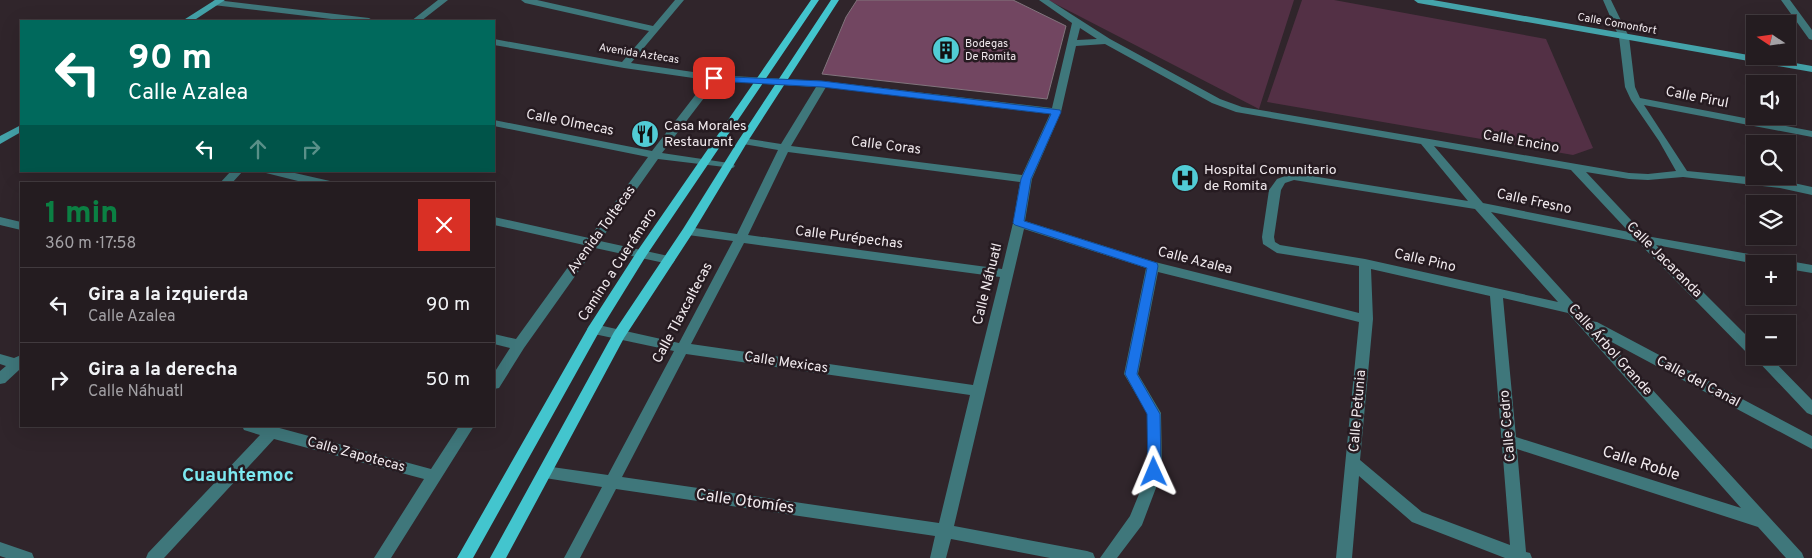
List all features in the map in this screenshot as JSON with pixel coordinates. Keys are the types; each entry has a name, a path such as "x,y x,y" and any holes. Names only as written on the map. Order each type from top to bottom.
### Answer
{"main road":[{"name":"Camino a Cuerámaro","path":"465,558 594,329 642,254 815,0"},
{"path":"498,558 619,335 688,231 743,141 835,0"}],"street":[{"path":"416,20 444,0"},
{"path":"525,0 654,29"},
{"path":"624,65 680,0"},
{"name":"Calle Encino","path":"1043,0 1107,41 1227,106 1629,176 1648,177 1683,174 1780,184 1812,191"},
{"name":"Calle Comonfort","path":"1418,0 1812,68"},
{"path":"1607,0 1624,37 1627,75 1636,100 1664,141 1683,174"},
{"path":"1785,0 1812,37"},
{"path":"190,20 218,1 360,20"},
{"name":"Calle Náhuatl","path":"938,558 1019,223 1026,179 1056,112 1077,21"},
{"path":"1072,43 1107,41"},
{"name":"Avenida Aztecas","path":"495,42 624,65 714,78 822,84 1056,112"},
{"name":"Avenida Toltecas","path":"495,382 519,345 655,155 714,78"},
{"name":"Calle Tlaxcaltecas","path":"572,558 680,348 740,239 784,148 822,84"},
{"name":"Calle Pirul","path":"1636,100 1812,134"},
{"name":"Calle Olmecas","path":"495,123 655,155 729,166"},
{"path":"0,141 20,129"},
{"name":"Calle Coras","path":"743,141 1026,179"},
{"name":"Calle Árbol Grande","path":"1424,141 1479,206 1584,320 1796,558"},
{"name":"Calle Jacaranda","path":"1574,166 1642,239 1746,343"},
{"path":"226,182 237,172"},
{"path":"274,172 317,182"},
{"name":"Calle Fresno","path":"1269,244 1268,238 1275,190 1281,180 1293,176 1479,206 1746,258"},
{"path":"0,221 20,226"},
{"path":"495,221 668,260"},
{"name":"Calle Azalea","path":"1019,223 1153,266 1366,319"},
{"name":"Calle Purépechas","path":"688,231 1006,274"},
{"name":"Calle Pino","path":"1269,244 1277,249 1365,263 1574,310"},
{"name":"Calle Petunia","path":"1344,558 1366,319 1365,263"},
{"path":"1108,558 1136,520 1154,472 1154,414 1131,374 1153,266"},
{"path":"1796,266 1812,269"},
{"name":"Calle Cedro","path":"1496,293 1520,557"},
{"name":"Calle del Canal","path":"1584,320 1812,443"},
{"name":"Calle Mexicas","path":"594,329 680,348 978,391"},
{"path":"495,339 519,345"},
{"path":"0,359 20,363"},
{"path":"0,379 20,363"},
{"path":"1769,365 1812,408"},
{"name":"Calle Zapotecas","path":"253,427 435,476"},
{"path":"382,558 466,427"},
{"path":"154,558 271,432"},
{"name":"Calle Roble","path":"1510,441 1762,521"},
{"path":"1353,462 1417,517 1520,557"},
{"name":"Calle Otomíes","path":"545,472 945,531 1087,558"},
{"path":"0,549 26,558"}],"shaded area":[{"path":"1048,0 1294,0 1259,109"},
{"path":"1302,0 1334,0 1546,39 1593,148 1573,155 1267,102"}],"building":[{"name":"Bodegas De Romita","path":"857,0 1013,0 1066,26 1047,99 822,74 846,17"}],"place":[{"name":"Bodegas De Romita","path":"946,50"},
{"name":"Casa Morales Restaurant","path":"645,134"},
{"name":"Hospital Comunitario de Romita","path":"1185,178"}],"district":[{"name":"Cuauhtemoc","path":"238,476"}],"route":[{"path":"714,78 822,84 1056,112 1026,179 1019,223 1153,266 1131,374 1154,414 1154,472"}]}
